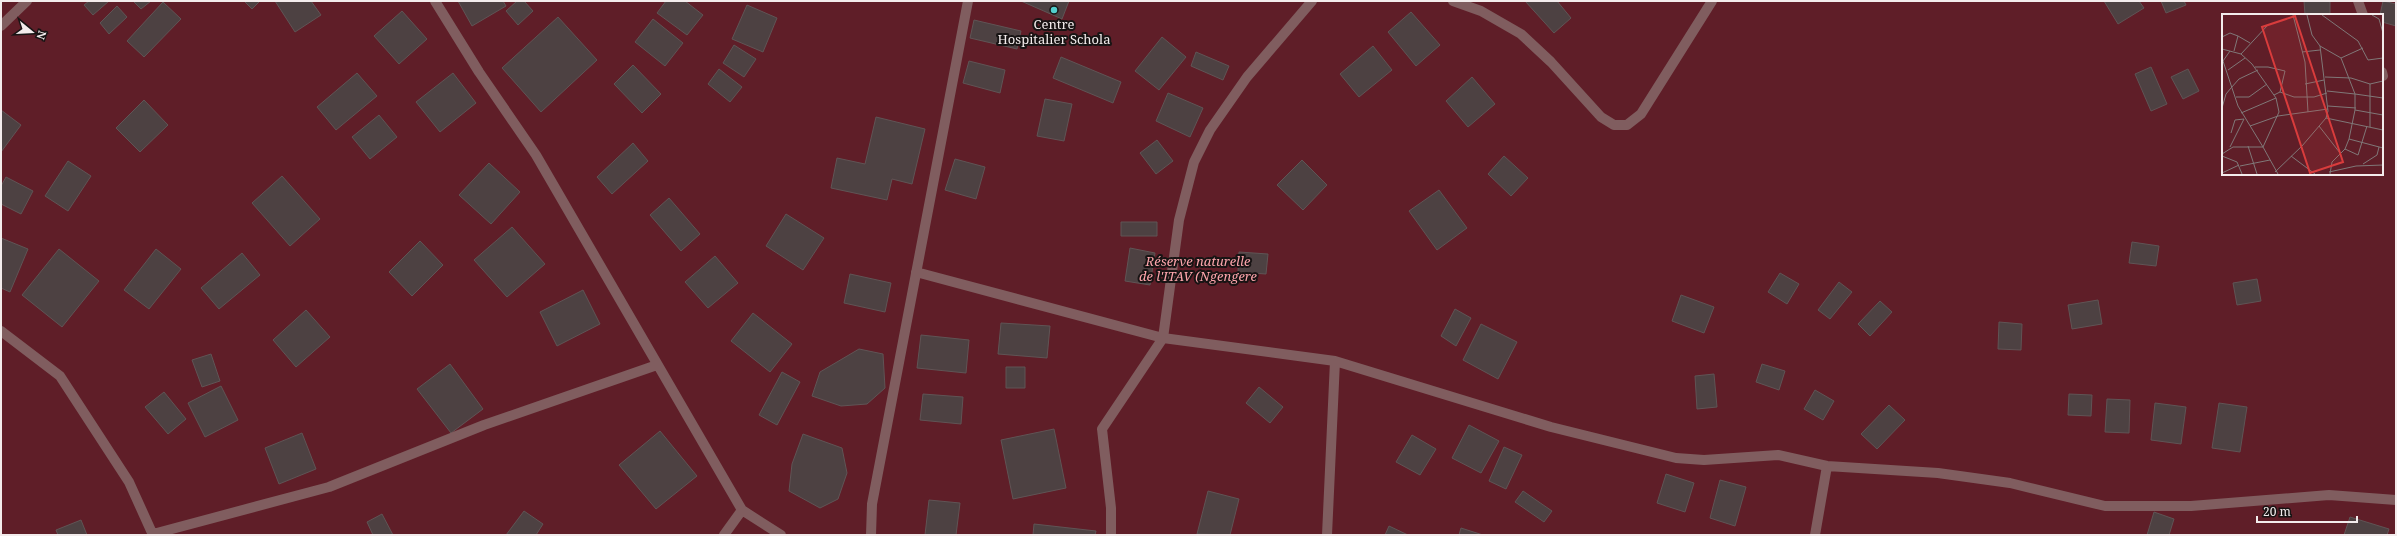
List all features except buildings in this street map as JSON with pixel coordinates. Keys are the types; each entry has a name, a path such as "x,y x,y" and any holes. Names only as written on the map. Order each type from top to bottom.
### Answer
{"street":[{"path":"1,26 27,1"},
{"path":"436,1 479,72 536,155 742,510 781,535"},
{"path":"870,535 872,504 968,1"},
{"path":"1111,535 1111,508 1102,430 1163,338 1179,220 1194,162 1210,130 1247,77 1312,1"},
{"path":"1453,1 1481,12 1521,34 1551,62 1601,117 1614,125 1627,125 1641,114 1712,1"},
{"path":"2358,1 2363,14"},
{"path":"916,272 1163,338 1334,361 1551,428 1676,458 1704,460 1778,455 1827,466 1938,473 2010,483 2105,506 2191,506 2329,496 2396,500"},
{"path":"1,331 60,376 129,482 153,535 329,487 484,425 657,365"},
{"path":"1327,535 1334,361"},
{"path":"1815,535 1827,466"},
{"path":"724,535 742,510"}],"green space":[{"name":"Réserve naturelle de l'ITAV (Ngengere","path":"1,1 2396,1 2396,535 1,535"}],"place":[{"name":"Centre Hospitalier Schola","path":"1054,10"}]}
